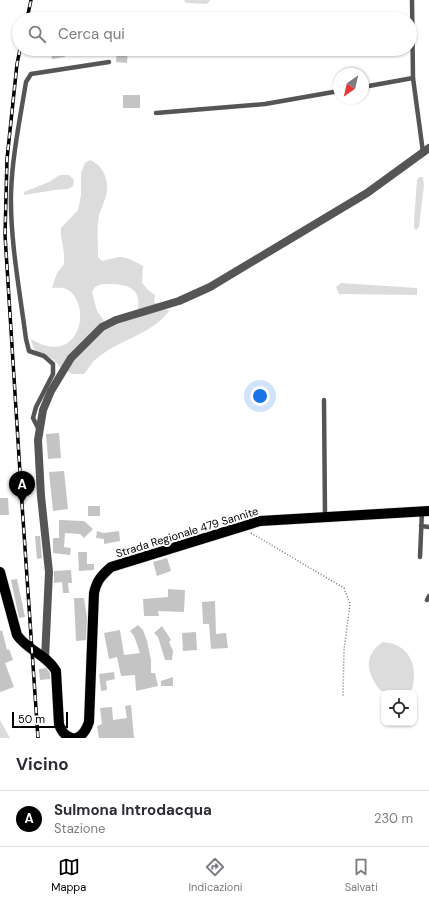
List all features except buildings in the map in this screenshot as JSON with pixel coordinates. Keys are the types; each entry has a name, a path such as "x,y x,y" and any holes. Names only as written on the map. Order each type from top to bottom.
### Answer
{"main road":[{"name":"Strada Regionale 479 Sannite","path":"0,572 17,635 22,642 52,664 56,671 59,724 61,730 69,737 77,738 87,728 89,722 94,593 96,584 101,576 111,567 260,521 425,511"}],"street":[{"path":"45,659 49,572 41,496 38,440 43,410 71,358 102,327 116,320 179,301 210,287 367,193 426,150"}],"lane":[{"path":"412,0 412,12"},
{"path":"413,56 413,78 426,150"},
{"path":"39,430 33,418 34,412 53,374 53,364 44,356 29,351 26,339 14,239 11,194 26,82 31,74 109,62"},
{"path":"369,86 413,78"},
{"path":"156,113 265,104 333,92"},
{"path":"324,400 325,517"},
{"path":"420,557 421,526 425,511"},
{"path":"421,526 429,527"}],"path":[{"path":"241,527 344,588 350,604 344,650 343,696"}],"shaded area":[{"path":"184,0 210,0 207,4 186,3"},
{"path":"90,160 101,168 107,185 106,194 98,219 98,257 102,261 121,257 132,260 143,266 142,283 155,295 154,302 169,311 162,319 144,332 105,352 94,361 84,374 72,374 60,367 53,359 36,351 33,347 31,339 47,346 61,346 70,341 77,331 80,320 80,308 76,298 66,289 52,288 57,273 64,264 61,228 78,210 81,195 81,173 85,163","holes":["102,284 118,284 133,289 138,298 138,311 105,322 97,311 92,292 95,287"]},
{"path":"60,175 69,175 74,180 73,186 68,189 24,195 24,192 49,182"},
{"path":"419,177 423,177 424,185 419,227 416,230 414,228 414,221 417,180"},
{"path":"341,283 417,288 417,295 339,294 336,287"},
{"path":"383,642 400,647 406,652 413,666 414,675 412,690 381,691 376,685 370,672 369,659 376,647"},
{"path":"0,720 10,738 0,738"}],"railway":[{"path":"28,12 31,0"},
{"path":"19,56 7,159 5,235 38,738"}],"place":[{"name":"Sulmona Introdacqua","path":"22,504"}]}
